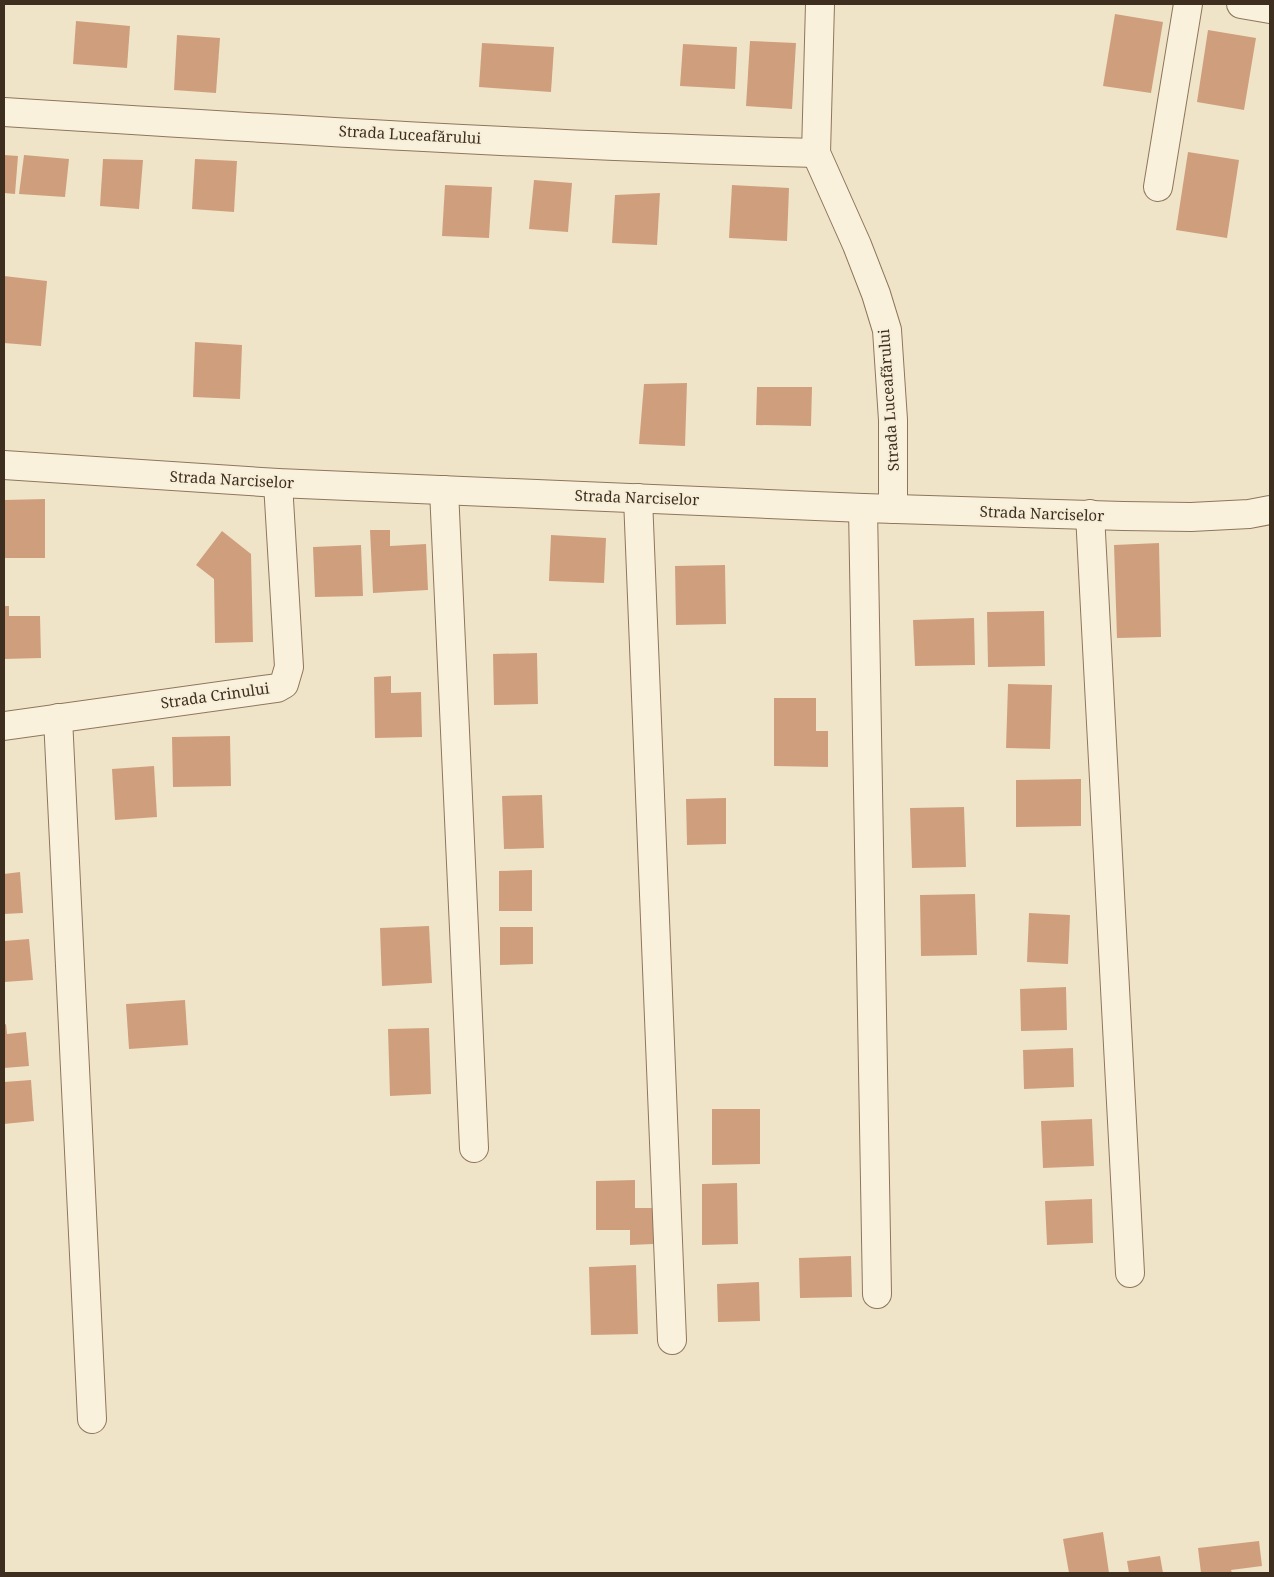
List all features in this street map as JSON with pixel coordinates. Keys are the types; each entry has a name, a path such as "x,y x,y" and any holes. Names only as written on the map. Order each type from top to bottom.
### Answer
{"street":[{"name":"Strada Luceafărului","path":"820,4 816,153 857,245 876,294 886,330 893,420 893,509"},
{"path":"1158,187 1188,4"},
{"path":"1241,4 1270,9"},
{"name":"Strada Luceafărului","path":"4,112 226,126 816,153"},
{"name":"Strada Narciselor","path":"4,465 278,483 863,508 1191,517 1249,514 1270,510"},
{"name":"Strada Crinului","path":"4,726 277,688 284,684 289,667 278,483"},
{"path":"444,490 474,1148"},
{"path":"638,498 672,1340"},
{"path":"863,508 877,1294"},
{"path":"1090,514 1130,1273"},
{"path":"58,718 92,1419"}],"building":[{"path":"1115,14 1163,22 1151,93 1103,86"},
{"path":"76,21 130,26 127,68 73,64"},
{"path":"1208,30 1256,38 1244,110 1197,102"},
{"path":"177,35 220,38 216,93 174,90"},
{"path":"750,41 796,43 792,109 746,106"},
{"path":"482,43 554,47 551,92 479,87"},
{"path":"683,44 737,47 735,89 680,86"},
{"path":"1188,152 1239,160 1227,238 1176,230"},
{"path":"4,155 18,156 15,194 4,193"},
{"path":"24,155 69,159 65,197 19,194"},
{"path":"103,159 143,160 139,209 100,206"},
{"path":"195,159 237,161 234,212 192,209"},
{"path":"534,180 572,183 568,232 529,229"},
{"path":"445,185 492,187 489,238 442,236"},
{"path":"732,185 789,188 787,241 729,238"},
{"path":"660,193 657,245 612,243 615,195"},
{"path":"4,276 47,281 41,346 4,343"},
{"path":"195,342 242,345 240,399 193,397"},
{"path":"687,383 685,446 639,444 644,384"},
{"path":"757,387 812,387 811,426 756,425"},
{"path":"45,499 45,558 4,558 4,500"},
{"path":"370,530 390,530 390,546 426,544 428,590 373,593"},
{"path":"222,531 251,554 253,642 215,643 214,579 196,565"},
{"path":"551,535 606,538 604,583 549,581"},
{"path":"1159,543 1161,637 1117,638 1114,545"},
{"path":"361,545 363,596 315,597 313,547"},
{"path":"725,565 726,624 676,625 675,566"},
{"path":"4,606 9,606 9,616 40,616 41,658 4,659"},
{"path":"1044,611 1045,666 988,667 987,612"},
{"path":"974,618 975,665 915,666 913,620"},
{"path":"537,653 538,704 494,705 493,654"},
{"path":"391,676 391,693 421,692 422,737 375,738 374,677"},
{"path":"1008,684 1052,685 1050,749 1006,748"},
{"path":"774,698 816,698 816,731 828,731 828,767 774,766"},
{"path":"230,736 231,786 173,787 172,737"},
{"path":"154,766 157,817 115,820 112,769"},
{"path":"1081,779 1081,826 1016,827 1016,780"},
{"path":"542,795 544,848 504,849 502,796"},
{"path":"726,798 726,844 687,845 686,799"},
{"path":"964,807 966,867 912,868 910,808"},
{"path":"532,870 532,911 499,911 499,871"},
{"path":"20,872 23,913 4,914 4,874"},
{"path":"975,894 977,955 921,956 920,895"},
{"path":"1029,913 1070,915 1068,964 1027,962"},
{"path":"429,926 432,983 382,986 380,928"},
{"path":"500,927 533,927 533,964 500,965"},
{"path":"29,939 33,980 4,982 4,941"},
{"path":"1066,987 1067,1030 1021,1031 1020,989"},
{"path":"185,1000 188,1045 129,1049 126,1004"},
{"path":"6,1024 7,1034 26,1032 29,1066 4,1068 4,1025"},
{"path":"429,1028 431,1094 390,1096 388,1029"},
{"path":"1073,1048 1074,1087 1024,1089 1023,1050"},
{"path":"31,1080 34,1121 4,1124 4,1082"},
{"path":"712,1109 760,1109 760,1164 712,1165"},
{"path":"1092,1119 1094,1166 1043,1168 1041,1121"},
{"path":"635,1180 635,1208 653,1208 653,1244 630,1245 630,1230 596,1230 596,1181"},
{"path":"737,1183 738,1244 702,1245 702,1184"},
{"path":"1092,1199 1093,1243 1047,1245 1045,1201"},
{"path":"851,1256 852,1297 800,1298 799,1258"},
{"path":"636,1265 638,1334 591,1335 589,1267"},
{"path":"759,1282 760,1321 718,1322 717,1284"},
{"path":"1103,1532 1109,1573 1069,1573 1063,1539"},
{"path":"1259,1541 1262,1566 1231,1570 1232,1573 1201,1573 1198,1548"},
{"path":"1160,1556 1163,1573 1129,1573 1127,1561"}]}
